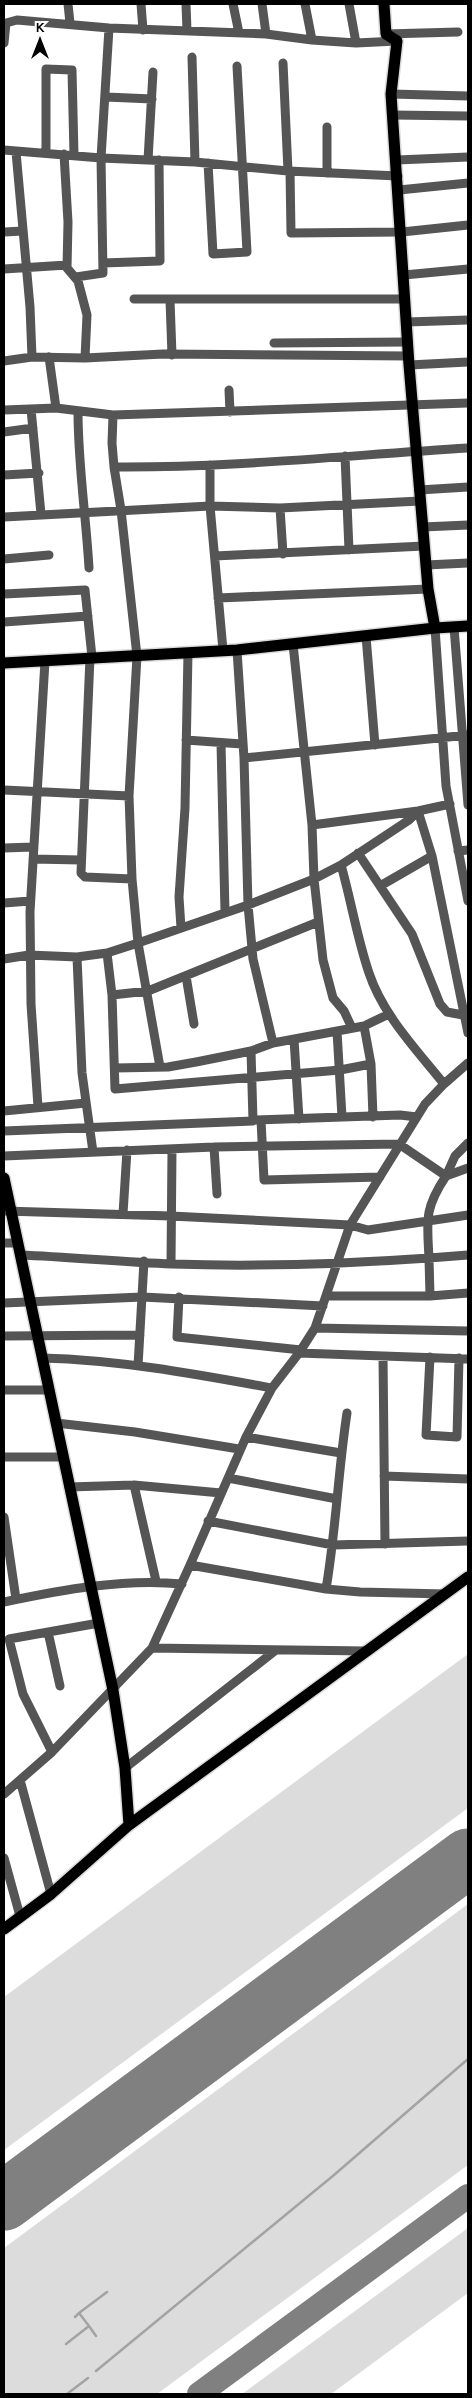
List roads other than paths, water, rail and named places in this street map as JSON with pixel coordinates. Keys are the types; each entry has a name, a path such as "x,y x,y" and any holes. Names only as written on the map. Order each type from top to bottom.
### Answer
{"main road":[{"path":"384,4 386,34 397,41 391,94 416,451 428,589 435,628"},
{"path":"4,663 237,650 468,626"},
{"path":"4,1178 7,1211 18,1243 113,1690 125,1768 130,1825"},
{"path":"4,1929 51,1894 130,1825 468,1577"}],"street":[{"path":"68,4 70,24"},
{"path":"141,4 143,30"},
{"path":"186,4 187,31"},
{"path":"234,4 239,33"},
{"path":"262,4 266,34"},
{"path":"305,4 312,40"},
{"path":"349,4 356,42"},
{"path":"4,43 4,28 6,23 10,21 143,30 266,34 312,40 397,41"},
{"path":"76,277 103,273 101,158 110,28"},
{"path":"386,34 458,32"},
{"path":"192,57 195,162"},
{"path":"283,63 291,234 402,232 468,225"},
{"path":"208,163 213,254 247,252 237,66"},
{"path":"46,153 46,69 72,70 74,155"},
{"path":"148,160 153,72"},
{"path":"391,94 468,96"},
{"path":"106,97 152,99"},
{"path":"393,115 468,116"},
{"path":"327,173 328,127"},
{"path":"4,150 101,158 195,162 289,171 398,176"},
{"path":"16,152 32,327 32,357"},
{"path":"64,154 68,222 66,265 68,270 76,277 88,323 86,358"},
{"path":"397,160 468,157"},
{"path":"103,263 160,261 159,160"},
{"path":"399,190 468,183"},
{"path":"4,232 22,231"},
{"path":"4,269 66,265"},
{"path":"404,275 468,268"},
{"path":"134,299 405,299"},
{"path":"170,300 172,354"},
{"path":"407,322 468,320"},
{"path":"274,343 408,342"},
{"path":"4,361 32,357 86,358 172,354 468,362"},
{"path":"49,357 56,408"},
{"path":"230,390 230,412"},
{"path":"4,410 56,408 113,415 468,403"},
{"path":"31,409 39,473 41,514"},
{"path":"78,412 78,460 86,512 89,568"},
{"path":"113,415 114,467 121,510 136,656 129,796 132,879 138,943 160,1067"},
{"path":"4,432 33,428"},
{"path":"114,467 210,465 468,448"},
{"path":"345,456 349,550"},
{"path":"210,465 210,506 223,650"},
{"path":"4,475 39,473"},
{"path":"4,517 210,506 280,508 347,504 468,487"},
{"path":"280,508 283,554"},
{"path":"423,527 468,525"},
{"path":"215,556 424,546"},
{"path":"4,559 49,555"},
{"path":"426,565 468,563"},
{"path":"218,598 428,589"},
{"path":"4,594 86,590 91,657 81,873 85,877 132,879"},
{"path":"4,622 88,616"},
{"path":"454,627 465,735 468,805"},
{"path":"435,628 442,737 450,804 468,901"},
{"path":"366,636 375,745"},
{"path":"292,644 312,825 314,879 323,960 333,998 344,1010 352,1028"},
{"path":"237,650 244,758 248,905 253,959 273,1043"},
{"path":"181,928 179,897 186,808 188,653"},
{"path":"38,1107 29,955 30,901 45,661"},
{"path":"244,758 465,735"},
{"path":"186,740 242,744"},
{"path":"221,743 225,912"},
{"path":"4,790 129,796"},
{"path":"312,825 418,811 450,804"},
{"path":"4,959 29,955 77,957 108,953 248,905 314,879 341,865 409,820 418,811"},
{"path":"418,811 432,856 468,1033"},
{"path":"4,848 33,847"},
{"path":"458,851 468,850"},
{"path":"358,854 412,934 440,1004 452,1015 463,1015"},
{"path":"380,886 432,856"},
{"path":"33,859 81,860"},
{"path":"341,865 369,973 389,1014 444,1084"},
{"path":"4,903 30,901"},
{"path":"112,994 148,991 318,922"},
{"path":"108,953 112,994 115,1089 340,1070 371,1064"},
{"path":"77,957 78,1005 86,1103 93,1152"},
{"path":"186,976 194,1024"},
{"path":"114,1068 160,1067 196,1062 250,1051 273,1043 364,1026 389,1014"},
{"path":"364,1026 371,1064 373,1116"},
{"path":"337,1031 342,1117"},
{"path":"294,1039 298,1074 299,1119"},
{"path":"250,1051 251,1077 264,1180 380,1177"},
{"path":"4,1794 52,1752 152,1648 222,1493 239,1449 272,1388 315,1328 350,1225 417,1117 444,1084 467,1066"},
{"path":"4,1111 86,1103"},
{"path":"4,1131 342,1117 417,1117"},
{"path":"430,1296 427,1221 432,1197 446,1176 455,1156 468,1143"},
{"path":"4,1156 214,1147 261,1148 399,1144 446,1176"},
{"path":"214,1147 217,1194"},
{"path":"171,1264 172,1149"},
{"path":"123,1214 127,1150"},
{"path":"446,1176 468,1168"},
{"path":"7,1211 123,1214 350,1225 368,1230 468,1215"},
{"path":"4,1244 18,1243"},
{"path":"20,1256 144,1261 171,1264 337,1264 468,1255"},
{"path":"138,1366 144,1261"},
{"path":"327,1296 430,1296 468,1293"},
{"path":"4,1303 179,1297 323,1306"},
{"path":"179,1297 178,1336 300,1351 383,1356 430,1357 464,1359 457,1437 426,1435 430,1357"},
{"path":"315,1328 468,1331"},
{"path":"4,1336 37,1334 140,1335"},
{"path":"383,1356 385,1544"},
{"path":"42,1358 96,1360 272,1388"},
{"path":"4,1390 49,1390"},
{"path":"326,1589 333,1545 340,1453 347,1413"},
{"path":"56,1423 135,1432 239,1449"},
{"path":"246,1437 340,1453"},
{"path":"4,1457 62,1456"},
{"path":"384,1476 468,1479"},
{"path":"228,1478 337,1499"},
{"path":"69,1487 134,1485 222,1493"},
{"path":"134,1485 156,1581"},
{"path":"4,1518 16,1599"},
{"path":"208,1521 333,1545 468,1540"},
{"path":"190,1565 326,1589 360,1592 446,1594"},
{"path":"4,1602 91,1588 156,1581 182,1584"},
{"path":"52,1752 23,1694 9,1640 99,1623"},
{"path":"48,1632 60,1686"},
{"path":"152,1648 368,1650"},
{"path":"125,1768 276,1650"},
{"path":"20,1780 51,1894"},
{"path":"4,1858 20,1916"}],"waterway":[{"path":"96,2371 334,2175 468,2059"},
{"path":"79,2313 107,2292"},
{"path":"75,2317 79,2313 89,2326"},
{"path":"66,2344 89,2326 96,2336"},
{"path":"67,2394 88,2378"}]}
